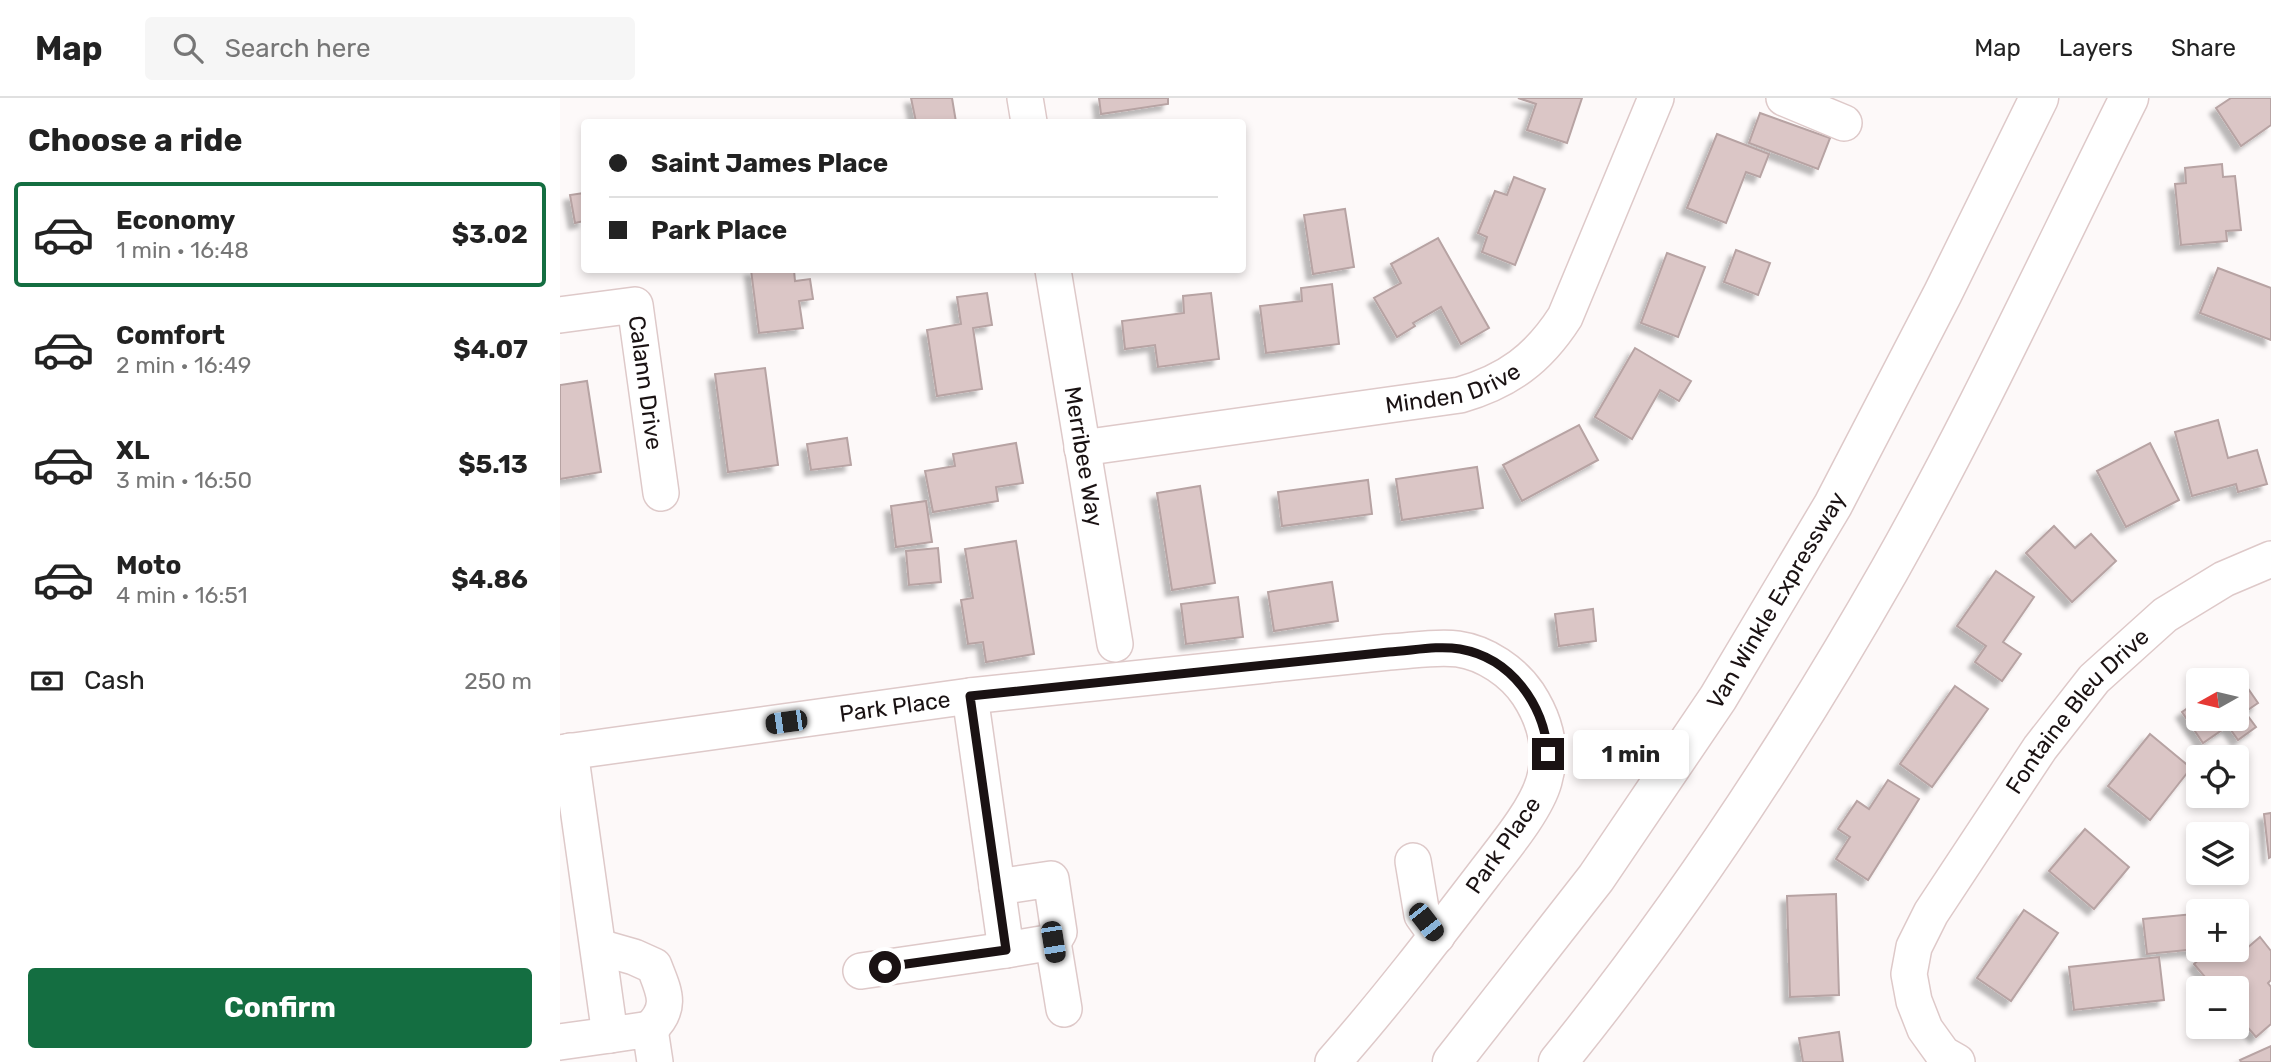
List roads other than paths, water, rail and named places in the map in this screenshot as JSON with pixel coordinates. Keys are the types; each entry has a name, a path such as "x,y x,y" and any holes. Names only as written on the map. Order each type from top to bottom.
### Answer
{"main road":[{"name":"Van Winkle Expressway","path":"1452,1062 1596,878 1718,698 1833,505 1943,293 2039,98"},
{"path":"1558,1062 1594,1018 1692,884 1768,771 1832,668 1941,474 2129,98"}],"street":[{"path":"1025,98 1028,119"},
{"name":"Minden Drive","path":"1082,448 1460,395 1502,380 1538,353 1564,317 1656,98"},
{"path":"1784,98 1843,123"},
{"name":"Merribee Way","path":"1053,273 1115,644"},
{"name":"Calann Drive","path":"560,315 635,304 661,493"},
{"name":"Fontaine Bleu Drive","path":"1957,1062 1942,1054 1925,1029 1914,1001 1909,974 1914,947 1931,912 2040,748 2094,679 2165,615 2224,579 2271,559"},
{"name":"Park Place","path":"565,752 970,696 1416,650 1458,649 1488,659 1511,674 1534,703 1547,738 1548,754 1544,780 1531,807 1437,936 1334,1062"},
{"path":"970,696 1006,950"},
{"path":"565,752 599,947 610,1035"},
{"path":"1413,861 1422,915 1437,936"},
{"path":"997,887 1051,878 1059,932 1053,942 1064,1009"},
{"path":"861,971 1053,942"},
{"path":"560,1042 610,1035 652,1046 665,1009 664,992 654,966 599,947"}]}
